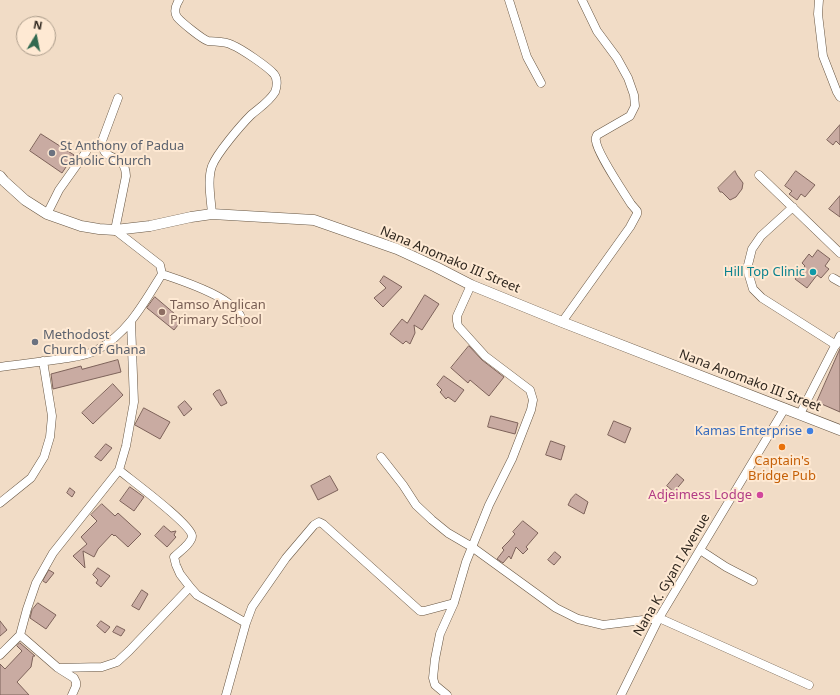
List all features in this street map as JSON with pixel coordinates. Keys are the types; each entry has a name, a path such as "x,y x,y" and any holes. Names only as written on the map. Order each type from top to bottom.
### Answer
{"street":[{"path":"179,0 176,6 176,13 177,17 184,24 205,39 229,44 245,51 274,74 277,80 274,92 235,134 220,152 212,166 210,182 212,214"},
{"path":"509,0 527,57 541,83"},
{"path":"562,322 630,227 637,214 637,211 631,204 596,142 598,135 630,116 635,106 634,95 628,78 617,58 597,32 582,0"},
{"path":"819,0 818,14 823,56 836,92 840,97"},
{"path":"0,367 81,356 96,351 114,338 131,322 152,292 162,274 160,265 115,230 126,176 125,168 120,160 109,156 104,152 102,148 102,141 118,98"},
{"path":"47,214 59,190 86,152"},
{"name":"Nana Anomako III Street","path":"0,176 30,204 47,214 81,226 115,230 150,226 212,214 314,220 397,249 436,266 471,285 840,430"},
{"path":"759,176 840,253"},
{"path":"793,207 761,236 752,249 748,269 753,288 762,298 836,344"},
{"path":"162,274 202,288 223,299 240,315 242,322"},
{"path":"447,695 435,685 433,678 440,634 454,603 488,505 512,459 531,410 533,400 530,390 485,356 458,326 456,321 457,316 471,285"},
{"path":"0,655 20,635 36,583 53,553 119,470 126,446 134,402 131,322"},
{"path":"800,414 840,336"},
{"path":"0,503 31,478 44,457 50,437 52,416 43,361"},
{"name":"Nana K. Gyan I Avenue","path":"624,694 659,618 785,408"},
{"path":"381,458 403,485 416,505 448,532 556,608 578,619 603,626 659,618 809,685"},
{"path":"119,470 180,520 191,534 192,538 174,557 176,565 190,587 197,595 246,623"},
{"path":"226,695 246,623 252,607 274,575 314,525 319,522 420,611 454,603"},
{"path":"700,550 753,581"},
{"path":"58,668 102,667 117,662 190,587"},
{"path":"20,635 58,668 74,678 76,686 72,695"}],"building":[{"path":"840,125 840,145 836,141 833,145 827,140"},
{"name":"St Anthony of Padua Caholic Church","path":"41,134 74,155 62,173 30,151"},
{"path":"735,171 743,183 742,189 736,197 730,200 722,192 720,192 718,188"},
{"path":"796,171 815,185 805,197 801,194 797,200 789,194 792,191 785,186"},
{"path":"840,196 840,217 829,209"},
{"name":"Hill Top Clinic","path":"818,250 830,259 825,266 829,269 821,278 817,275 807,288 795,279 805,266 802,263 809,254 812,257"},
{"path":"384,276 402,287 383,307 374,298 386,288 380,282"},
{"path":"425,295 439,304 422,330 414,325 415,333 410,344 406,341 403,344 390,334 402,319 407,323"},
{"path":"155,297 182,320 174,330 147,308"},
{"path":"469,346 482,360 504,377 489,396 470,380 468,383 451,368"},
{"path":"840,349 840,412 817,402"},
{"path":"118,360 121,372 53,389 51,374 81,366 82,369"},
{"path":"444,376 464,390 455,402 448,397 446,399 440,392 442,390 437,385"},
{"path":"113,384 123,395 93,424 82,413"},
{"path":"220,390 227,403 221,406 213,394"},
{"path":"185,401 192,409 184,416 178,407"},
{"path":"144,408 170,422 160,439 135,425"},
{"path":"491,416 518,423 515,434 488,427"},
{"path":"614,421 631,428 625,443 608,435"},
{"path":"551,441 565,446 561,460 546,455"},
{"path":"106,444 112,448 101,461 95,457"},
{"path":"677,474 684,480 674,492 667,486"},
{"path":"330,476 338,490 318,500 311,486"},
{"path":"130,487 144,497 134,511 120,501"},
{"path":"70,488 75,492 72,497 67,493"},
{"path":"576,494 588,502 584,514 568,505"},
{"path":"102,504 115,516 118,513 141,534 128,547 112,534 98,549 94,557 83,551 85,568 73,556 87,544 81,537 97,521 91,515"},
{"path":"523,521 538,533 526,547 528,549 523,554 516,547 511,559 509,556 503,563 497,559 504,550 502,548 515,534 513,532"},
{"path":"164,526 171,532 176,531 174,535 176,537 167,547 155,536"},
{"path":"555,552 561,557 554,565 548,560"},
{"path":"98,568 110,576 101,587 96,583 98,580 93,575"},
{"path":"49,570 54,573 46,583 43,581"},
{"path":"142,590 148,594 139,610 132,606"},
{"path":"38,603 56,615 46,629 30,618 32,610"},
{"path":"0,621 7,630 0,636"},
{"path":"101,621 110,627 105,633 97,626"},
{"path":"117,626 125,630 121,636 113,632"},
{"path":"20,643 35,656 33,656 31,667 17,682 29,695 0,695 0,664 5,669 22,651 17,646"}],"place":[{"name":"St Anthony of Padua Caholic Church","path":"52,153"},
{"name":"Hill Top Clinic","path":"813,272"},
{"name":"Tamso Anglican Primary School","path":"162,312"},
{"name":"Methodost Church of Ghana","path":"35,342"},
{"name":"Kamas Enterprise","path":"810,431"},
{"name":"Captain's Bridge Pub","path":"782,447"},
{"name":"Adjeimess Lodge","path":"760,495"}]}
